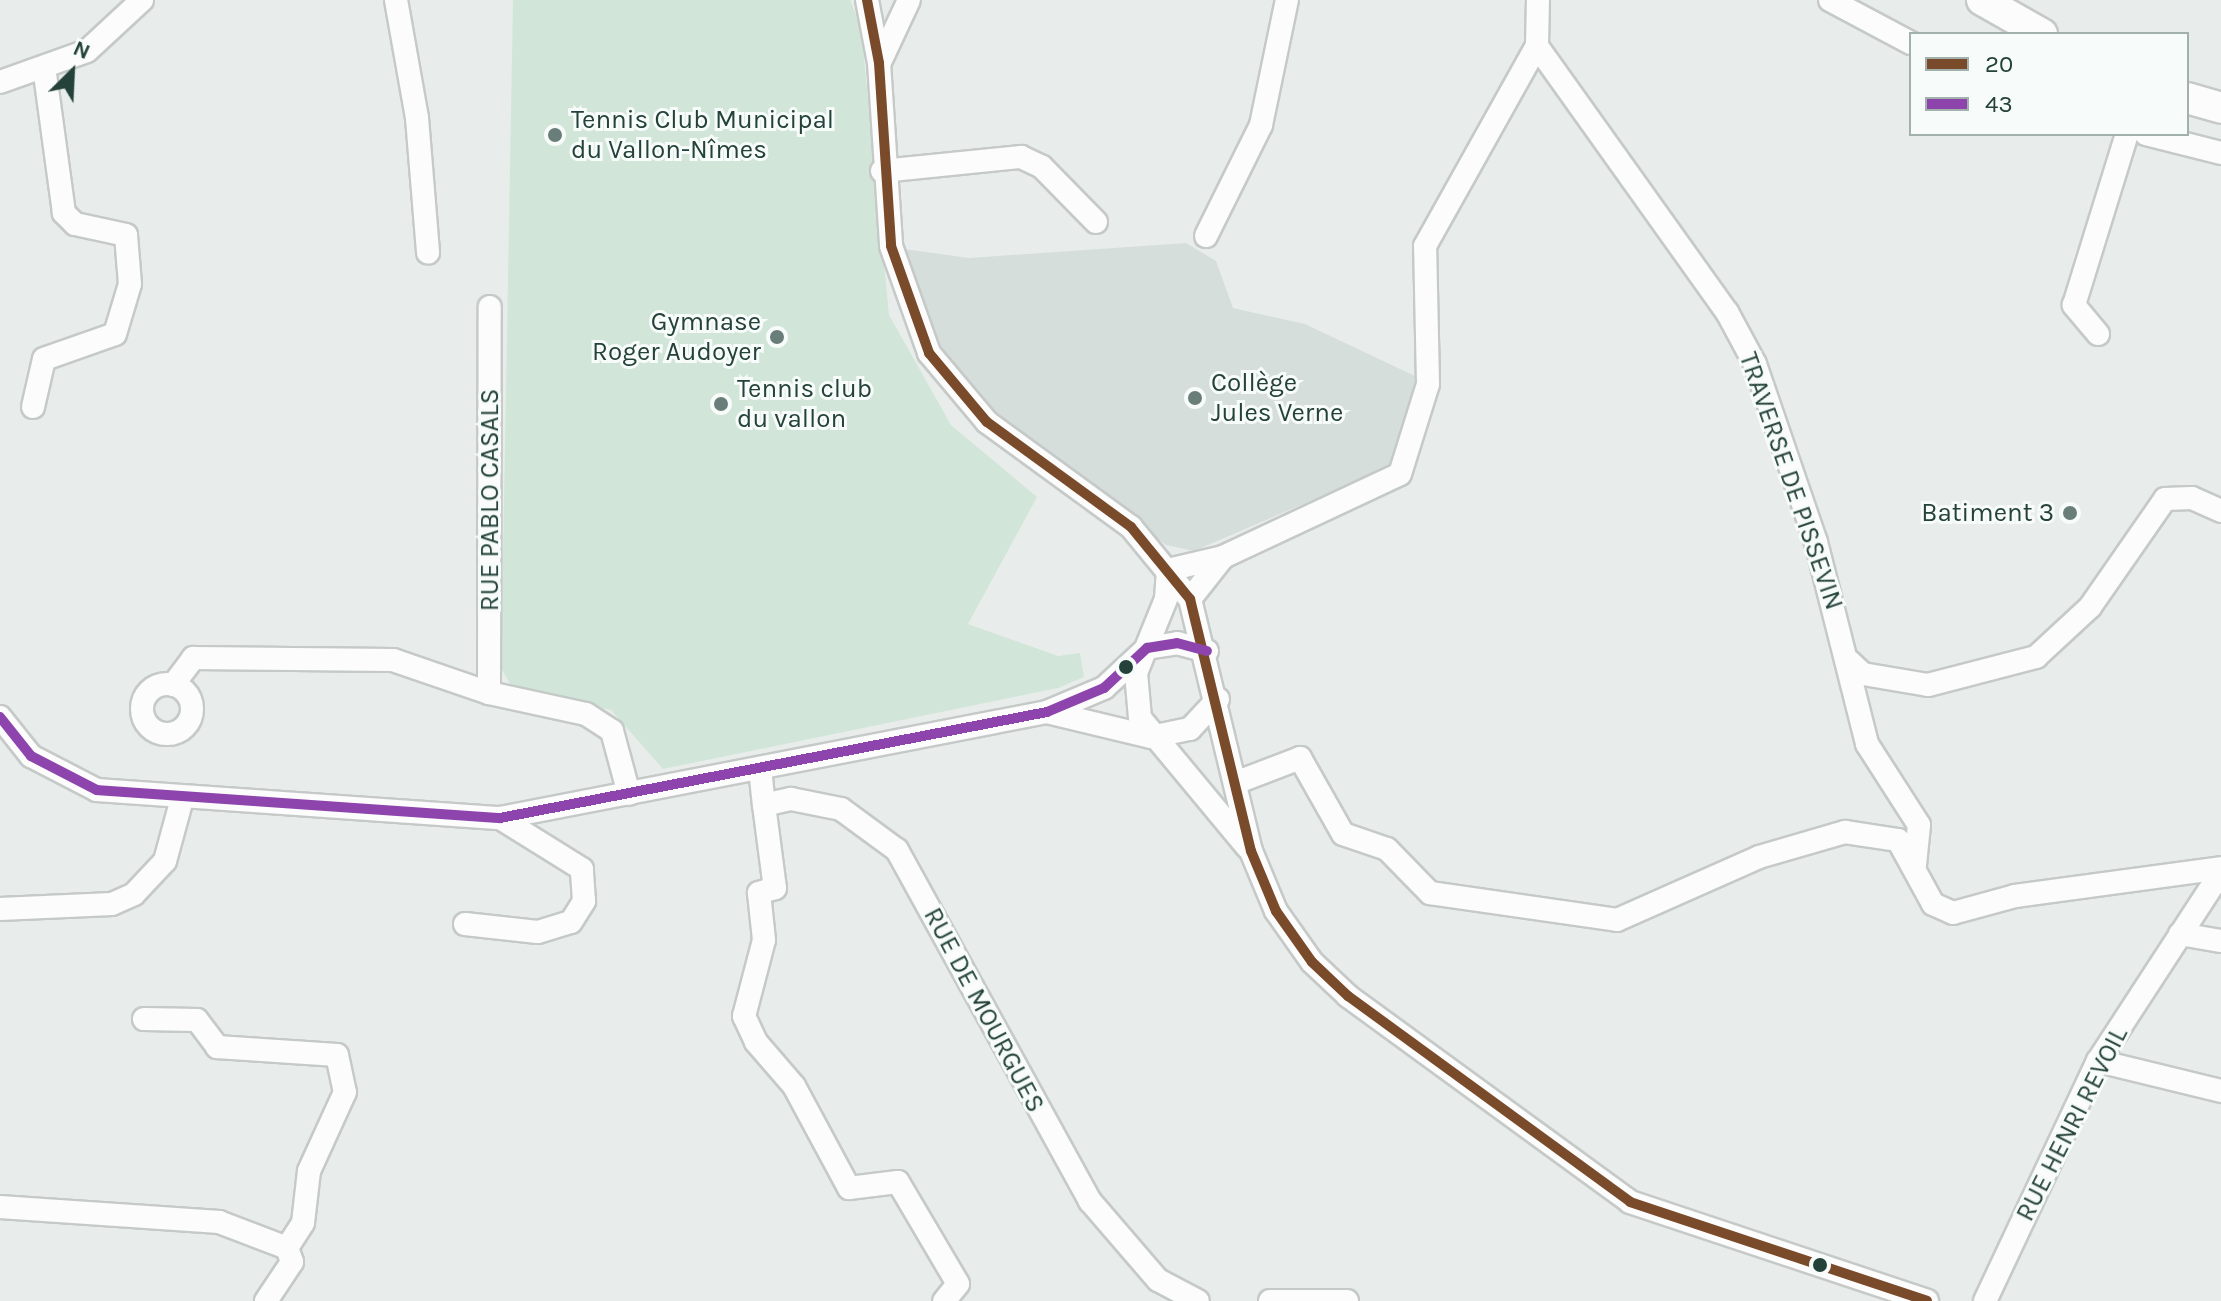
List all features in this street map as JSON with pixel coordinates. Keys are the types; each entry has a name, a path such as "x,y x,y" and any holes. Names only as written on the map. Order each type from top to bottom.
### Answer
{"main road":[{"path":"1982,0 2038,32"},
{"path":"2189,99 2221,108"}],"street":[{"path":"0,82 44,67 106,38 142,0"},
{"path":"396,0 417,118 428,253"},
{"path":"867,0 879,63 882,171 906,303 952,385 987,422 1119,517 1190,599 1207,651 1251,851 1276,911 1348,996 1607,1186 1665,1216 1927,1301"},
{"path":"879,63 909,0"},
{"path":"1206,236 1261,125 1287,0"},
{"path":"1168,570 1223,557 1400,474 1428,384 1425,246 1537,46 1538,0"},
{"path":"1830,0 1909,42"},
{"name":"TRAVERSE DE PISSEVIN","path":"1537,46 1742,336 1795,477 1849,661 1867,744 1919,825 1915,865"},
{"path":"33,407 44,359 115,334 130,284 126,235 75,224 64,213 44,67"},
{"path":"2098,334 2074,305 2126,136"},
{"path":"2154,136 2221,153"},
{"path":"882,171 1021,157 1042,167 1096,222"},
{"name":"RUE PABLO CASALS","path":"489,693 490,307"},
{"path":"1849,661 1863,674 1928,685 2036,657 2124,566 2165,499 2192,498 2221,511"},
{"path":"1190,599 1223,557"},
{"path":"1168,570 1166,599 1147,648 1135,698 1151,737 1251,851"},
{"path":"0,717 31,756 64,777 97,790 182,799 500,818 1047,712 1104,688 1147,648 1177,643 1207,651"},
{"path":"173,685 193,658 344,654 393,660 489,693 586,714 612,731 629,794"},
{"path":"1047,712 1151,737 1190,729 1218,699"},
{"path":"1235,783 1300,758 1343,834 1387,849 1430,893 1617,920 1759,857 1845,832 1898,840 1915,865 1933,904 1953,913 2015,896 2221,870"},
{"path":"760,768 775,888 759,893 764,940 744,1016 756,1042 794,1086 849,1188 898,1182 958,1284 944,1301"},
{"path":"0,909 112,904 134,894 165,861 182,799"},
{"name":"RUE DE MOURGUES","path":"764,805 791,799 841,809 897,850 1090,1201 1158,1280 1198,1301"},
{"path":"465,924 538,932 571,922 584,901 582,869 500,818"},
{"name":"RUE HENRI REVOIL","path":"1985,1301 2098,1061 2221,870"},
{"path":"2180,934 2221,941"},
{"path":"144,1019 197,1020 217,1047 337,1055 345,1092 309,1171 303,1223 287,1248"},
{"path":"2098,1061 2221,1091"},
{"path":"0,1207 219,1222 287,1248 292,1262 266,1301"},
{"path":"1270,1301 1347,1301"}],"shaded area":[{"name":"Collège Jules Verne","path":"1186,243 1216,261 1233,308 1305,324 1417,377 1409,425 1389,467 1194,551 1166,545 993,415 959,381 916,300 904,249 969,258"}],"green space":[{"name":"Tennis club du vallon","path":"513,0 850,0 861,27 889,315 951,425 1037,497 968,624 1058,656 1080,653 1084,677 1058,688 663,769 611,710 513,689 501,668"}],"transit line":[{"name":"20","path":"867,0 879,63 891,246 929,353 987,422 1131,527 1190,599 1251,851 1276,911 1312,962 1348,996 1630,1202 1927,1301"},
{"name":"43","path":"0,717 31,756 97,790 500,818 1047,712 1104,688 1147,648 1177,643 1207,651"}],"place":[{"name":"Tennis Club Municipal du Vallon-Nîmes","path":"555,135"},
{"name":"Gymnase Roger Audoyer","path":"777,337"},
{"name":"Collège Jules Verne","path":"1195,398"},
{"name":"Tennis club du vallon","path":"721,404"},
{"name":"Batiment 3","path":"2070,513"}]}
